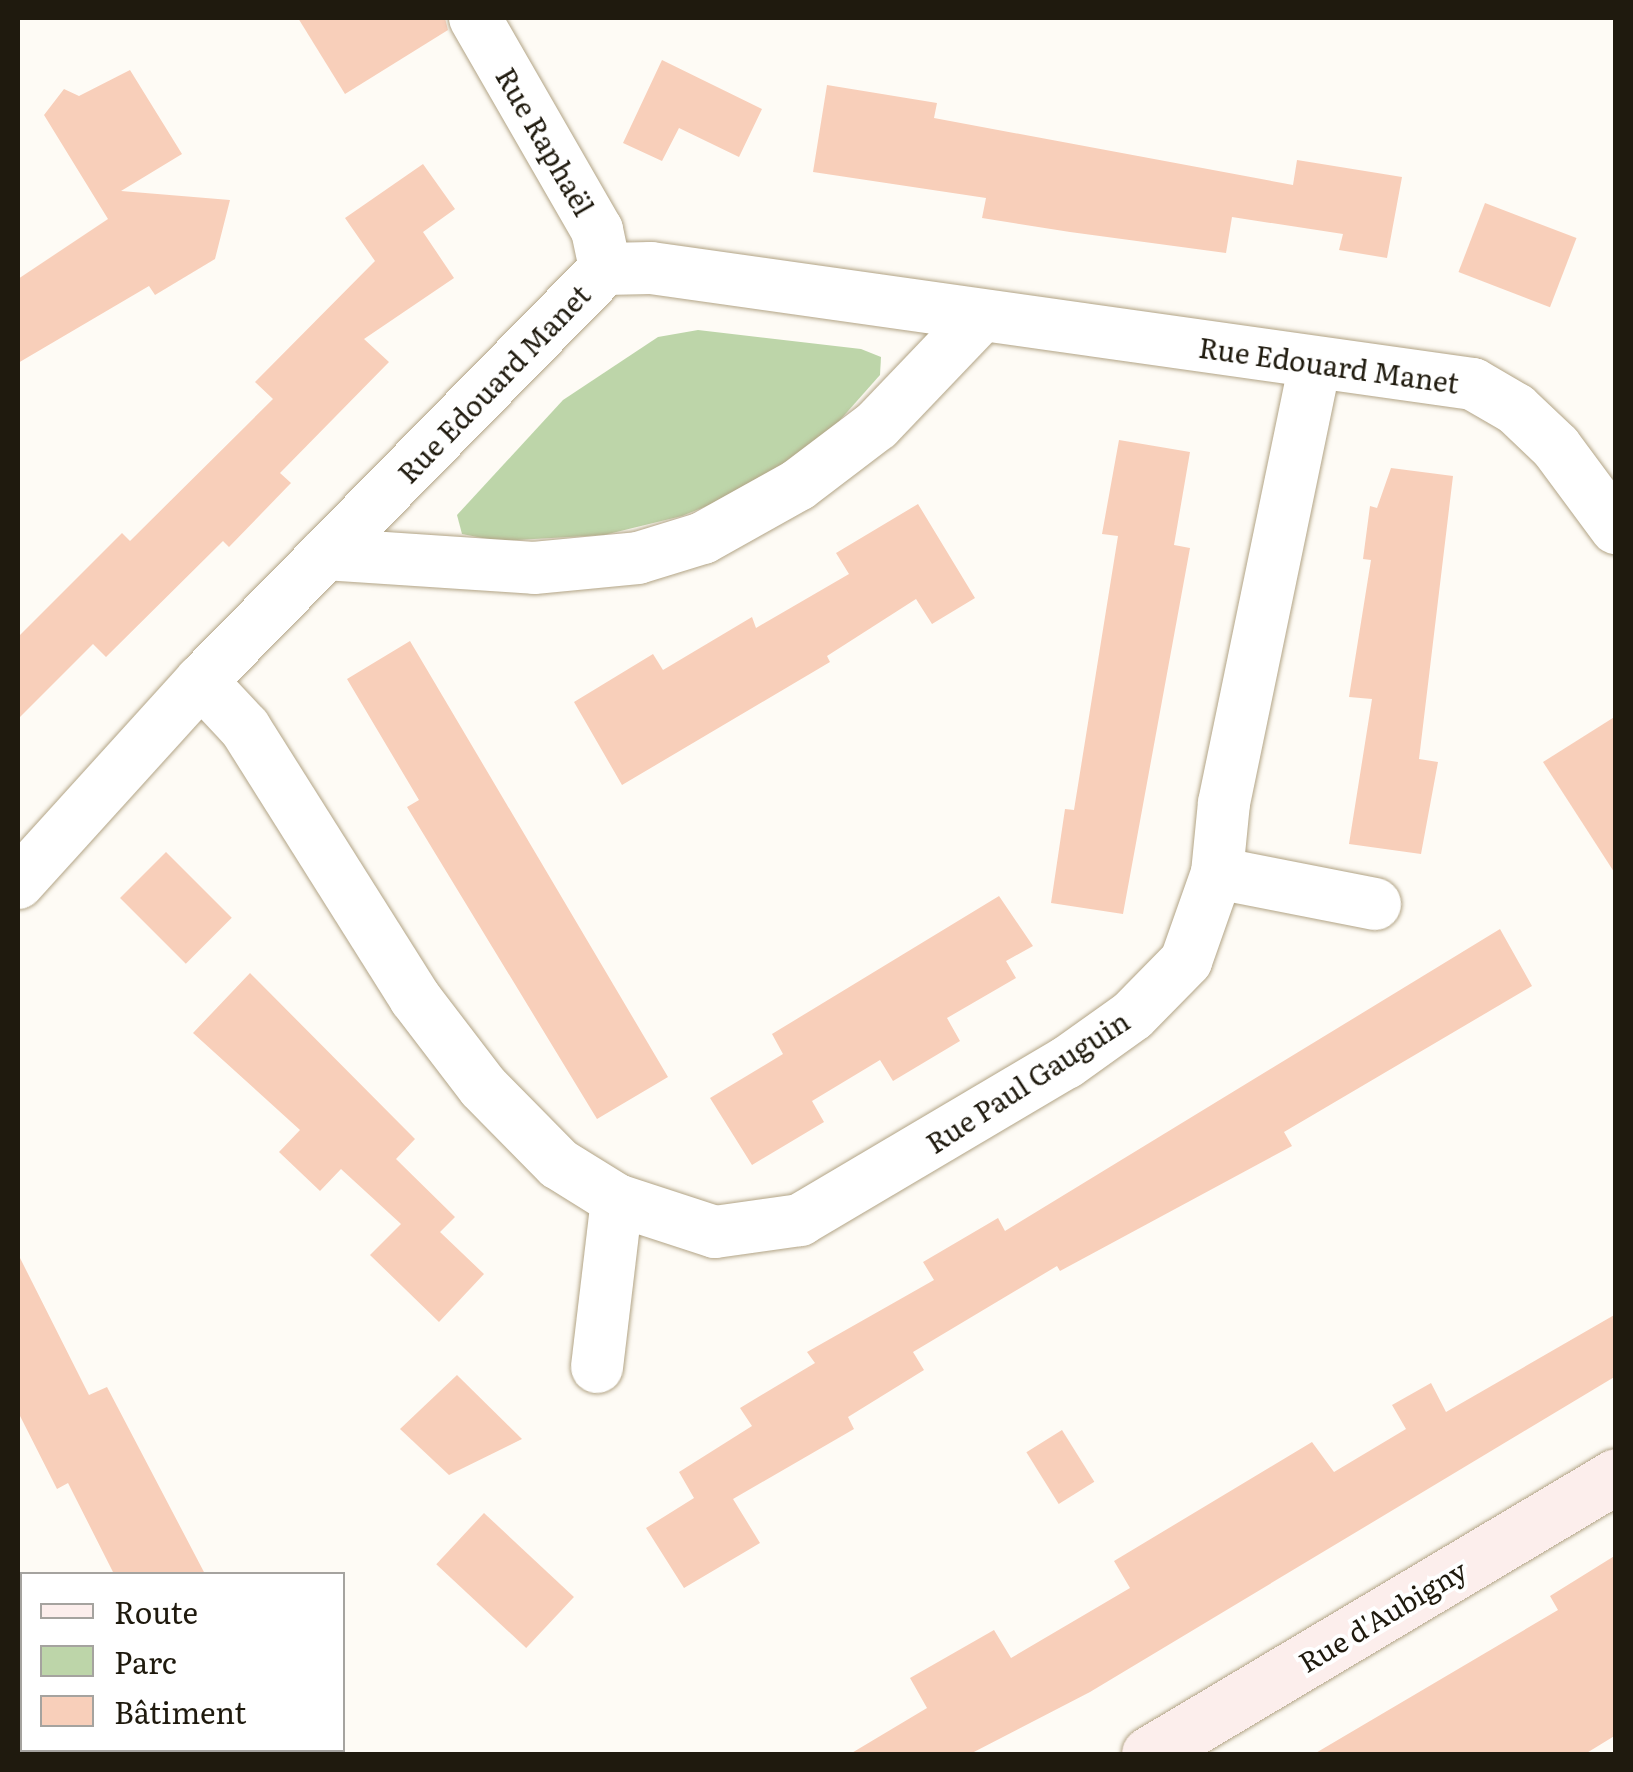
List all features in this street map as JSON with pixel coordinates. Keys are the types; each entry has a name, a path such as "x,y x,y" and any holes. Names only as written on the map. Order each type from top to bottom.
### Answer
{"main road":[{"name":"Rue d'Aubigny","path":"1149,1754 1616,1476"}],"street":[{"name":"Rue Raphaël","path":"475,18 597,230 604,269"},
{"name":"Rue Edouard Manet","path":"18,883 200,681 604,269 652,268 1473,384 1516,408 1556,447 1616,528"},
{"path":"325,554 534,568 638,558 703,538 798,485 877,424 982,316"},
{"name":"Rue Paul Gauguin","path":"200,681 245,728 416,998 483,1088 558,1164 617,1200 716,1232 800,1220 1132,1015 1186,961 1217,873 1315,362"},
{"path":"1217,873 1375,904"},
{"path":"597,1368 617,1200"}],"green space":[{"path":"698,330 861,349 881,357 880,375 825,437 756,486 682,516 604,535 498,541 462,534 457,515 563,400 658,337"}],"building":[{"path":"298,18 445,18 448,30 345,94"},
{"path":"662,60 762,109 739,157 679,128 662,161 623,143"},
{"path":"130,70 182,154 121,191 230,200 215,259 155,295 149,286 18,363 18,279 108,219 44,115 64,89 79,96"},
{"path":"827,85 937,103 934,118 1293,185 1297,160 1402,177 1387,258 1339,250 1343,234 1232,217 1226,253 1070,232 982,218 986,198 813,172"},
{"path":"423,164 455,209 423,232 454,278 364,339 389,362 280,473 291,483 229,547 223,541 106,657 93,644 18,719 18,637 122,533 130,541 273,399 255,382 375,261 345,218"},
{"path":"1485,203 1576,238 1550,307 1458,272"},
{"path":"1119,440 1190,452 1174,545 1190,548 1123,914 1051,903 1065,809 1074,810 1118,536 1102,534"},
{"path":"1391,468 1453,476 1419,759 1438,762 1421,854 1349,844 1372,699 1349,697 1371,560 1363,559 1370,506 1377,508"},
{"path":"918,504 975,598 932,624 916,599 827,656 830,662 622,785 574,702 653,654 663,670 752,617 756,628 849,574 836,553"},
{"path":"410,641 668,1077 597,1119 407,807 419,800 347,679"},
{"path":"1616,716 1616,875 1543,762"},
{"path":"166,852 232,918 186,964 120,898"},
{"path":"999,896 1033,946 1006,961 1016,978 947,1018 960,1041 893,1081 880,1060 812,1101 824,1122 752,1165 710,1098 783,1054 772,1034"},
{"path":"1500,929 1532,986 1284,1132 1292,1146 1060,1271 1057,1266 913,1352 924,1370 848,1417 854,1429 733,1499 760,1543 684,1588 646,1528 694,1498 679,1472 752,1426 740,1408 815,1363 807,1352 934,1280 923,1262 998,1218 1005,1231"},
{"path":"250,973 415,1139 396,1159 455,1217 440,1232 484,1274 439,1322 370,1255 401,1224 341,1169 320,1191 279,1152 300,1130 193,1033"},
{"path":"18,1254 89,1395 107,1387 204,1572 113,1572 68,1483 57,1489 18,1412"},
{"path":"1616,1314 1616,1376 1090,1692 970,1754 850,1754 927,1708 910,1678 994,1630 1011,1658 1130,1588 1114,1561 1312,1442 1334,1472 1406,1429 1392,1405 1431,1383 1446,1412"},
{"path":"457,1375 522,1439 449,1475 400,1429"},
{"path":"1062,1430 1094,1482 1059,1504 1026,1452"},
{"path":"484,1513 574,1597 526,1648 436,1564"},
{"path":"1616,1555 1616,1735 1585,1754 1314,1754 1558,1610 1550,1596"}]}
